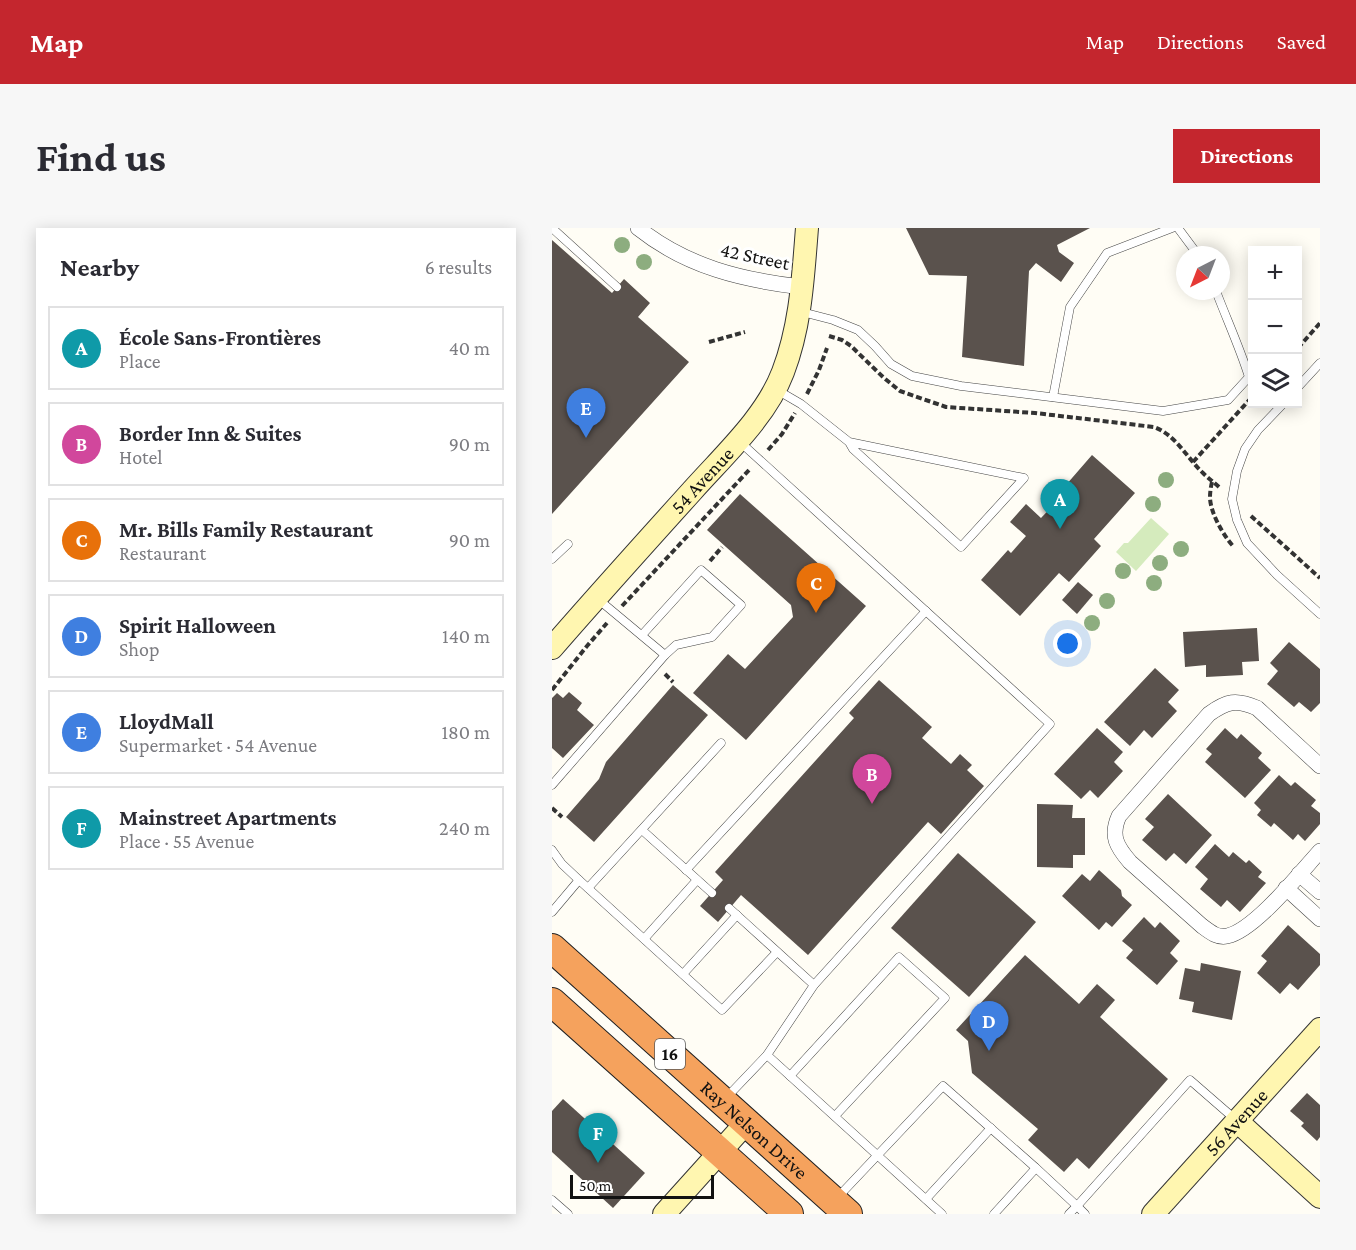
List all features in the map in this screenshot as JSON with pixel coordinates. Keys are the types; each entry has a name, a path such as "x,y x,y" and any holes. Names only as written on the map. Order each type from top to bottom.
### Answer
{"highway":[{"name":"Ray Nelson Drive","path":"552,948 841,1208"},
{"name":"Ray Nelson Drive","path":"552,1002 789,1214"}],"street":[{"name":"42 Street","path":"638,228 660,244 696,263 741,277 802,287"},
{"name":"54 Avenue","path":"552,648 738,440 776,389 795,336 800,311 807,228"},
{"path":"1320,766 1257,708 1235,702 1221,705 1209,714 1126,808 1114,827 1115,838 1121,852 1130,862 1202,926 1214,935 1226,937 1254,922 1320,851"},
{"path":"1299,874 1320,892"},
{"path":"1286,888 1320,919"},
{"name":"56 Avenue","path":"1153,1214 1320,1029"},
{"path":"1237,1121 1320,1197"},
{"path":"664,1214 746,1123"}],"lane":[{"path":"552,228 617,287"},
{"path":"1053,397 1070,307 1107,253 1172,228"},
{"path":"1178,228 1191,246"},
{"path":"800,311 858,330 891,364 912,376 961,386 1163,411 1228,400 1249,378 1240,349 1219,300"},
{"path":"1302,383 1320,363"},
{"path":"776,389 801,404 849,442 961,548 1024,478 849,442"},
{"path":"1278,408 1258,430 1245,449 1237,471 1232,499 1237,520 1247,543 1277,575 1320,614"},
{"path":"723,1102 767,1055 814,984 1050,724 738,440"},
{"path":"552,559 568,544"},
{"path":"552,786 665,655 676,645 712,637 741,605 701,570 642,635"},
{"path":"596,597 665,655"},
{"path":"686,870 926,611"},
{"path":"588,888 721,743"},
{"path":"642,830 712,893"},
{"path":"552,850 562,864 579,880 722,1010 777,952"},
{"path":"552,912 579,880"},
{"path":"644,939 697,880"},
{"path":"729,908 814,984"},
{"path":"683,974 737,915"},
{"path":"790,1076 899,957 945,998 835,1116"},
{"path":"767,1055 942,1214"},
{"path":"1069,1214 1190,1080 1237,1121"},
{"path":"841,1208 878,1156 943,1086 1085,1214"},
{"path":"926,1200 991,1128"},
{"path":"994,1214 1036,1168"},
{"path":"552,1200 568,1214"}],"path":[{"path":"1302,343 1320,323"},
{"path":"709,342 745,332"},
{"path":"830,336 852,346 900,391 946,407 1035,413 1160,429 1219,486"},
{"path":"807,393 827,348"},
{"path":"1193,462 1248,401"},
{"path":"774,444 795,414"},
{"path":"633,595 745,474"},
{"path":"1212,481 1210,497 1212,507 1222,531 1234,549"},
{"path":"1256,521 1320,578"},
{"path":"701,570 722,547"},
{"path":"552,690 604,626"},
{"path":"552,808 562,817"}],"green space":[{"path":"1151,518 1169,534 1136,571 1116,552 1124,543 1128,543"}],"building":[{"path":"906,228 1090,228 1057,245 1059,252 1074,263 1061,282 1036,263 1029,271 1024,366 962,357 967,276 929,275"},
{"path":"552,240 612,293 624,279 650,303 638,317 689,362 552,514"},
{"path":"1092,455 1135,493 1094,539 1101,546 1069,582 1059,573 1020,616 981,580 1008,550 1011,553 1026,536 1010,522 1026,504 1041,518 1062,496 1059,493"},
{"path":"740,494 866,606 746,740 693,693 728,654 745,669 793,617 791,605 707,530"},
{"path":"1078,582 1093,595 1077,614 1062,600"},
{"path":"1257,628 1259,661 1242,662 1243,675 1206,677 1206,665 1185,667 1183,632"},
{"path":"1289,642 1320,669 1320,703 1311,712 1299,702 1294,707 1267,684 1278,671 1270,663"},
{"path":"1155,668 1179,690 1168,702 1177,711 1152,738 1144,730 1130,746 1104,722"},
{"path":"879,680 932,727 922,738 951,764 960,754 972,765 967,770 984,786 941,834 928,822 808,955 741,895 718,922 700,906 723,880 715,872 854,718 849,713"},
{"path":"673,685 708,715 594,842 566,817 599,779 606,762"},
{"path":"569,692 582,703 577,710 594,725 563,758 552,748 552,698 557,693 563,698"},
{"path":"1097,728 1123,752 1114,762 1123,771 1098,798 1090,790 1081,799 1054,774"},
{"path":"1225,728 1237,739 1241,734 1262,753 1258,758 1271,770 1245,798 1205,762 1212,754 1206,749"},
{"path":"1279,775 1291,786 1295,782 1316,800 1311,806 1320,813 1320,824 1305,841 1298,834 1293,840 1274,823 1271,827 1257,815 1261,810 1254,803"},
{"path":"1168,794 1212,835 1186,864 1174,853 1166,861 1142,840 1154,827 1145,819"},
{"path":"1037,804 1073,805 1072,818 1085,818 1085,855 1073,855 1073,868 1037,867"},
{"path":"1215,844 1229,857 1233,852 1246,863 1249,860 1262,872 1258,877 1266,883 1240,912 1227,900 1221,907 1200,889 1208,879 1195,867"},
{"path":"958,853 1036,922 969,997 891,928"},
{"path":"1099,870 1121,890 1122,896 1132,905 1112,927 1106,922 1099,930 1062,896 1082,874 1090,881"},
{"path":"1144,917 1155,928 1160,922 1180,941 1170,953 1178,961 1157,985 1126,958 1133,950 1122,941"},
{"path":"1288,925 1320,954 1320,965 1298,990 1290,983 1280,994 1257,973 1267,961 1261,956"},
{"path":"1025,955 1079,1004 1097,984 1115,1000 1100,1017 1168,1079 1089,1169 1077,1158 1064,1172 1028,1140 1038,1129 972,1073 968,1041 956,1030"},
{"path":"1201,963 1241,971 1232,1020 1192,1012 1194,1002 1179,999 1185,968 1200,971"},
{"path":"1307,1093 1320,1105 1320,1137 1317,1141 1301,1126 1304,1123 1290,1111"},
{"path":"563,1099 645,1173 613,1208 552,1152 552,1111"}],"place":[{"name":"LloydMall","path":"586,438"},
{"name":"École Sans-Frontières","path":"1060,529"},
{"name":"Mr. Bills Family Restaurant","path":"816,613"},
{"name":"Border Inn & Suites","path":"872,804"},
{"name":"Spirit Halloween","path":"989,1051"},
{"name":"Mainstreet Apartments","path":"598,1163"}]}
